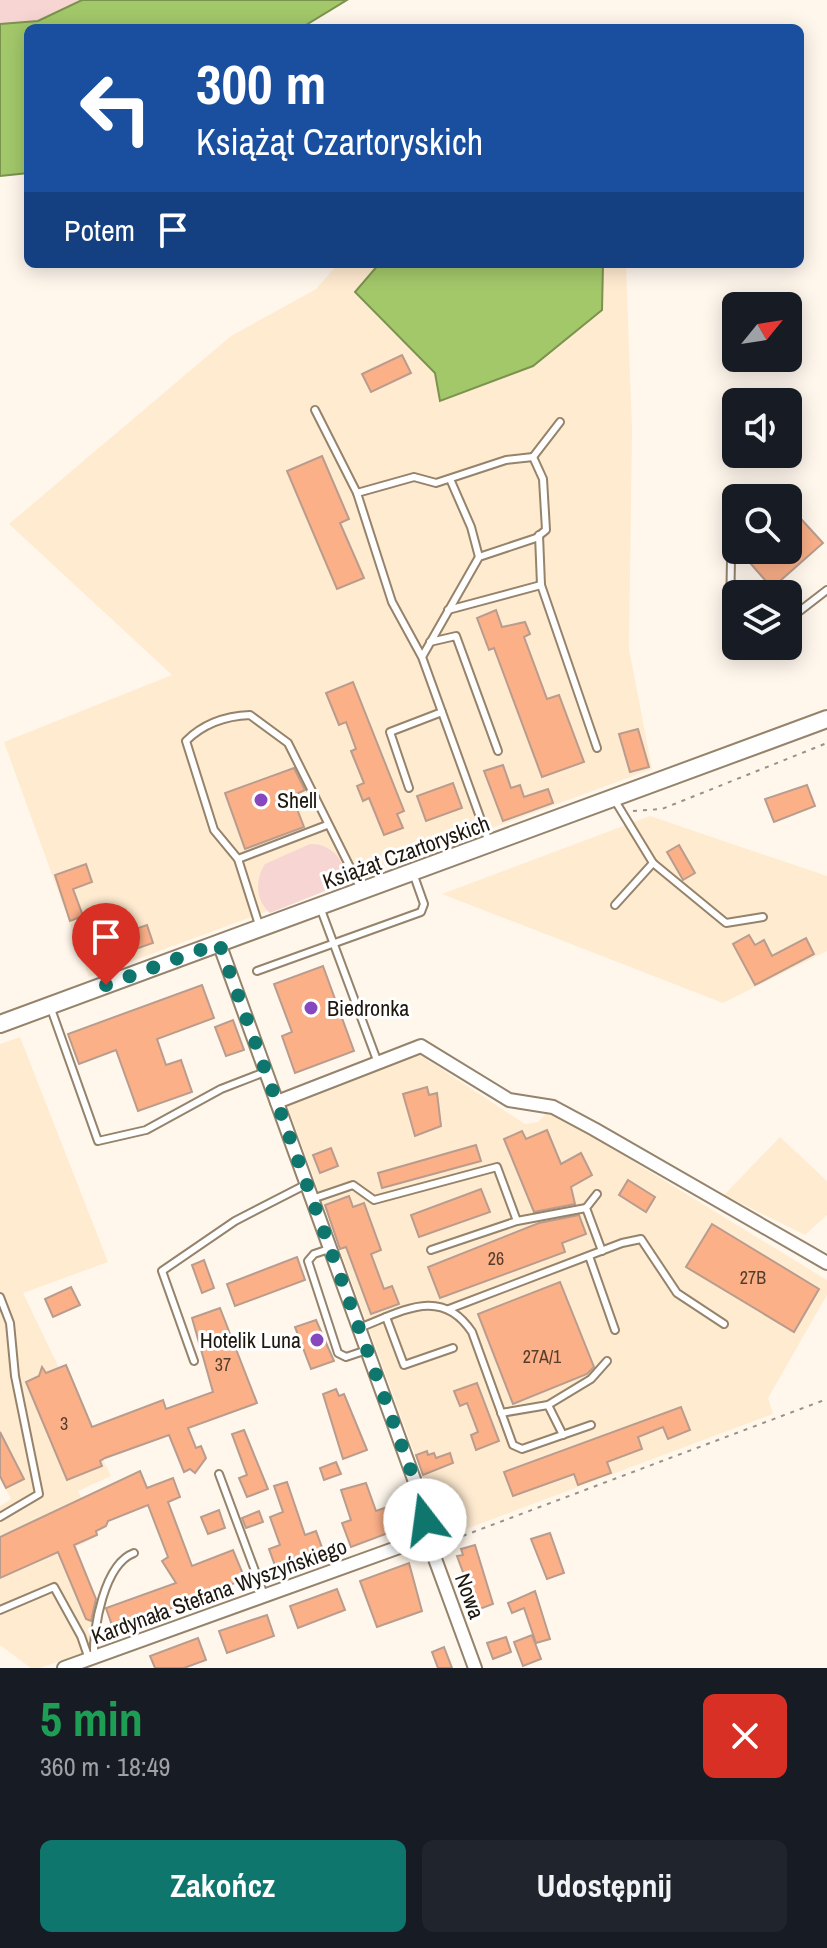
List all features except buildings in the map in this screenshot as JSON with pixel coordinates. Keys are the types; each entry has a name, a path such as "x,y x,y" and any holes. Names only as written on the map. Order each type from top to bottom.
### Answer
{"main road":[{"name":"Książąt Czartoryskich","path":"0,1024 490,845 616,804 827,719"}],"street":[{"path":"219,943 423,1504 429,1542"},
{"path":"277,1102 421,1046 509,1100 553,1107 827,1263"},
{"name":"Kardynała Stefana Wyszyńskiego","path":"64,1668 265,1596 429,1542"},
{"name":"Nowa","path":"429,1542 475,1668"}],"lane":[{"path":"315,410 357,493 392,602 422,657 490,845"},
{"path":"357,493 414,477 436,483 506,460 533,457 560,422"},
{"path":"422,657 479,557 546,530 543,479 533,457"},
{"path":"450,479 471,527 479,557"},
{"path":"539,535 541,585 597,748"},
{"path":"447,610 541,585"},
{"path":"802,609 827,590"},
{"path":"430,642 456,636 498,751"},
{"path":"409,788 390,732 442,712"},
{"path":"260,928 238,859 214,830 186,741 198,729 214,722 250,715 288,743 362,892"},
{"path":"616,804 653,863 726,923 763,917"},
{"path":"238,859 327,825"},
{"path":"615,905 653,863"},
{"path":"257,971 421,912 424,904 413,873"},
{"path":"320,907 336,943 378,1063"},
{"path":"50,1006 98,1141 146,1130 221,1089 266,1072"},
{"path":"312,1199 353,1185 374,1200 497,1167 517,1221"},
{"path":"194,1361 162,1271 235,1221 307,1184"},
{"path":"431,1250 517,1221 531,1221 586,1208 597,1194"},
{"path":"586,1208 602,1251"},
{"path":"449,1309 641,1239 677,1293 724,1324"},
{"path":"330,1249 314,1254 308,1261 338,1353 346,1357 367,1350"},
{"path":"589,1256 615,1330"},
{"path":"0,1297 10,1323 15,1376 39,1494 0,1517"},
{"path":"359,1328 433,1304 449,1309 463,1317 472,1332 513,1445 522,1449 591,1425"},
{"path":"386,1317 404,1365 453,1348"},
{"path":"501,1413 548,1405 591,1379 607,1361"},
{"path":"548,1405 563,1435"},
{"path":"219,1474 265,1596"},
{"path":"92,1658 93,1635 111,1575 122,1557 134,1553"},
{"path":"0,1610 54,1587 92,1658"}],"path":[{"path":"616,804 637,812 662,809 827,743"},
{"path":"429,1542 827,1399"}],"shaded area":[{"path":"0,0 82,0 38,21 0,24"},
{"path":"82,0 347,0 308,24 24,24 24,173 0,176 0,24 38,21"},
{"path":"334,268 626,268 632,430 629,649 652,769 89,977 4,742 172,675 9,524 231,336 316,289"},
{"path":"376,268 603,268 602,310 533,366 440,401 435,373 355,292"},
{"path":"650,816 827,876 827,951 723,1003 442,894"},
{"path":"310,844 325,847 336,855 344,868 345,883 270,913 261,902 258,890 259,877 265,864"},
{"path":"20,1037 108,1262 23,1293 111,1476 78,1491 98,1536 76,1547 100,1608 97,1648 40,1668 31,1668 0,1645 0,1506 11,1499 0,1479 0,1044"},
{"path":"420,1055 525,1124 538,1122 549,1110 827,1280 827,1295 768,1398 773,1414 450,1535 444,1534 287,1105"},
{"path":"780,1137 827,1181 827,1215 805,1235 724,1195"}],"place":[{"name":"Shell","path":"261,800"},
{"name":"Biedronka","path":"311,1008"},
{"name":"Hotelik Luna","path":"317,1340"}],"route":[{"path":"106,985 219,943 423,1504 425,1520"}]}
